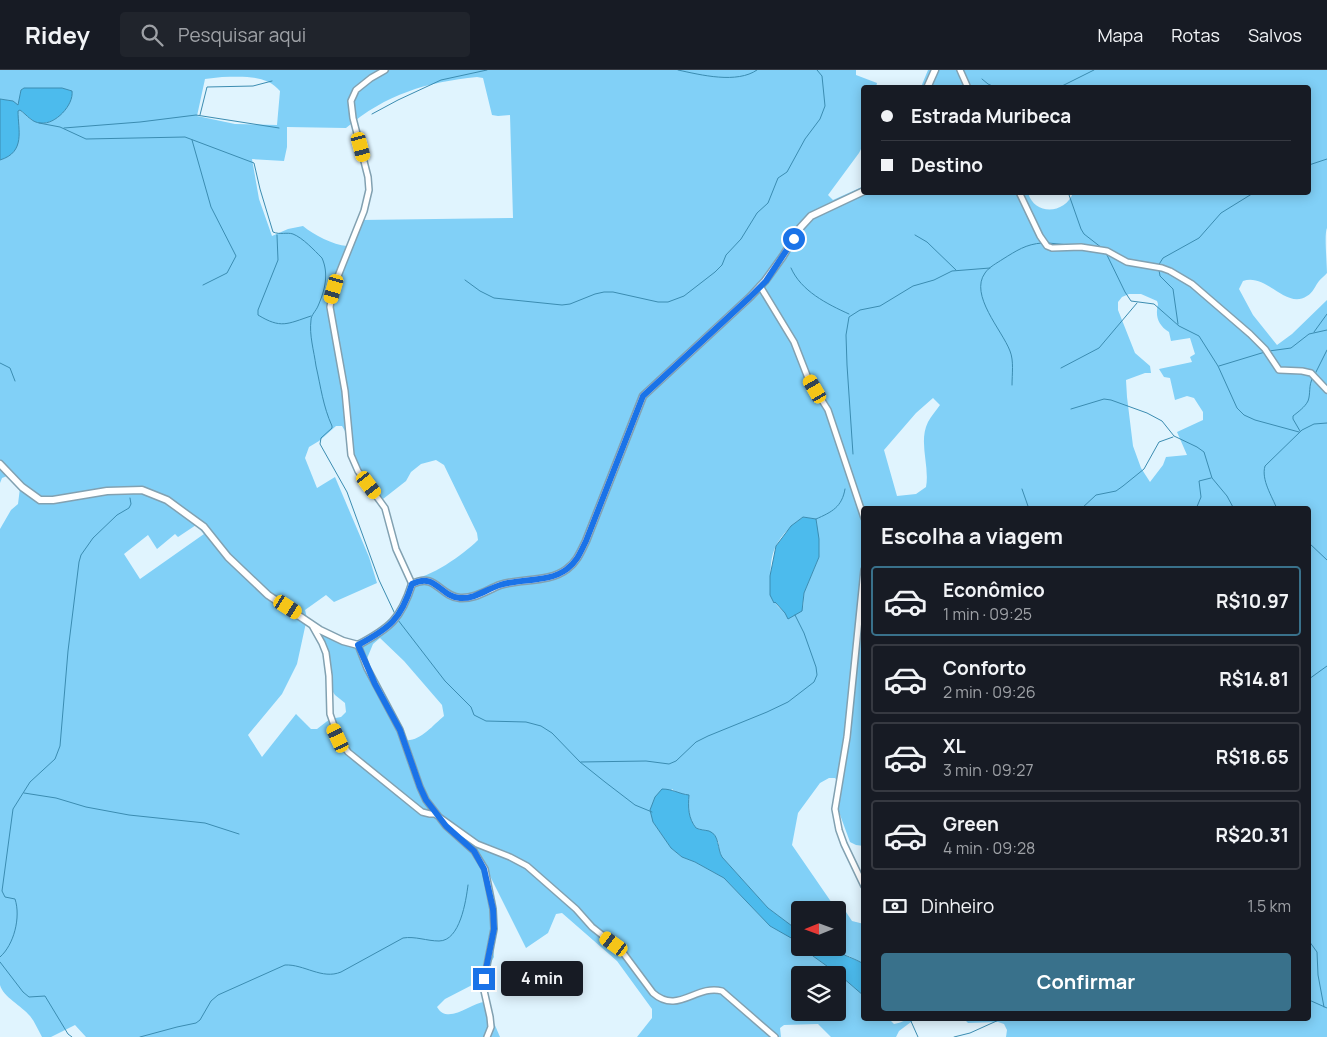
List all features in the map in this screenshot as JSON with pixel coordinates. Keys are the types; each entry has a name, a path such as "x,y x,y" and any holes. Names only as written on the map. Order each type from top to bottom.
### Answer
{"street":[{"path":"358,645 396,619 406,601 412,584 396,549 385,508 358,471 351,455 343,382 330,307 332,294 364,211 369,190 368,176 353,118 351,101 356,90 385,70"},
{"path":"928,85 935,70"},
{"path":"960,70 967,85"},
{"path":"412,584 422,580 431,581 453,596 470,597 501,585 550,576 566,570 575,562 586,541 643,396 760,286 783,256 800,228 811,216 861,191"},
{"path":"1020,195 1040,236 1047,246 1052,248 1081,248 1107,251 1127,262 1170,271 1192,284 1250,334 1265,349 1279,370 1311,373 1327,390"},
{"path":"760,286 794,342 808,378 828,410 861,509"},
{"path":"0,464 22,487 40,500 142,490 167,500 204,527 228,557 263,590 332,636 358,645 371,676 400,730 420,787 435,814 474,851 484,869 493,909 494,929 483,986 490,1017 487,1037"},
{"path":"861,599 847,736 835,809 844,844 861,880"},
{"path":"310,622 326,653 330,676 330,714 332,725 348,752 422,812 435,814 477,844 527,866 576,909 592,927 621,950 653,992 660,998 674,1001 705,991 722,991 775,1037"}],"shaded area":[{"path":"0,70 856,70 856,75 877,83 876,85 861,85 861,149 828,195 833,200 861,187 861,195 1029,195 1037,206 1050,210 1064,205 1072,195 1311,195 1311,85 922,85 928,70 1327,70 1327,273 1311,293 1299,299 1284,295 1260,282 1252,280 1243,281 1239,289 1253,315 1277,345 1292,334 1327,300 1327,1037 1006,1037 1007,1030 1004,1024 998,1022 968,1023 966,1021 1311,1021 1311,506 861,506 861,846 850,842 839,812 838,782 835,778 829,778 820,783 798,813 792,845 831,901 791,901 791,925 768,908 722,857 716,838 709,832 696,828 689,812 689,795 679,794 672,789 653,822 671,848 682,857 724,878 770,926 791,937 791,956 813,956 827,966 791,966 791,1021 846,1021 846,980 861,993 861,1021 891,1021 894,1024 912,1021 899,1031 896,1037 831,1037 818,1024 784,1025 780,1028 781,1037 637,1037 652,1018 652,1009 617,961 562,913 556,914 548,933 526,948 489,874 496,924 493,947 494,957 487,970 476,983 445,999 437,1007 442,1012 453,1014 485,1002 500,1037 86,1037 75,1025 51,1037 42,1037 27,1012 5,994 0,985 0,529 11,510 18,504 20,488 7,476 2,478 0,483 0,160 3,159 18,117 18,111 20,110 31,120 42,124 52,121 67,107 72,91 62,88 24,88 21,90 19,103 16,105 13,101 0,99","holes":["222,77 261,79 280,91 277,125 235,124 197,116 205,79","477,77 483,78 492,115 510,115 513,218 361,220 356,239 347,246 324,239 303,226 288,229 272,236 259,199 252,159 284,161 287,147 287,127 346,128 376,106 392,98 424,86","1129,294 1141,294 1157,301 1158,320 1169,332 1171,341 1190,338 1195,354 1190,357 1192,362 1159,369 1164,377 1170,378 1175,400 1187,396 1194,398 1203,412 1203,420 1177,432 1187,455 1166,457 1163,465 1150,482 1141,468 1133,446 1127,397 1126,380 1145,373 1151,373 1150,366 1135,353 1118,310 1118,302 1122,297","933,398 940,405 929,420 925,430 926,487 916,494 897,496 884,450 916,413","336,426 342,426 346,434 351,457 357,472 383,499 406,481 411,472 421,464 436,460 444,465 477,533 478,540 446,565 427,575 409,580 408,596 383,629 355,643 318,627 326,646 332,671 331,689 345,703 346,712 341,717 330,719 317,729 311,729 296,714 262,757 248,735 282,694 297,664 307,618 305,610 326,595 334,602 377,583 369,557 335,477 317,488 305,458 309,447","803,517 816,519 819,557 804,593 803,607 785,613 775,601 772,588 771,566 773,552 784,534 795,523","196,525 204,534 140,579 124,554 148,535 157,549 175,534 178,537","380,638 404,661 442,705 444,716 421,736 405,740 392,709 366,661 373,644"]},
{"path":"24,88 62,88 72,91 72,96 63,113 46,123 35,122 20,110 18,111 19,140 17,146 14,152 0,160 0,99 13,101 18,105 21,90"},
{"path":"803,517 816,519 819,557 804,593 802,611 788,619 785,613 774,603 770,595 770,576 776,546 791,526"},
{"path":"662,789 689,795 689,812 696,828 713,833 717,839 722,857 768,908 791,925 791,938 770,926 724,878 682,857 671,848 653,822 650,810 655,797"},
{"path":"846,912 852,921 861,923 861,962 846,955"},
{"path":"813,956 846,956 861,962 861,993 846,980 846,966 827,966"}],"waterway":[{"path":"372,114 441,80 487,70"},
{"path":"678,70 719,77 739,77 757,70"},
{"path":"465,280 494,298 562,305 604,292 613,292 658,302 668,302 684,296 722,265 726,255 741,239 757,213 768,203 778,178 787,172 805,139 820,119 825,106 822,76 817,70"},
{"path":"1064,85 1094,70"},
{"path":"982,79 990,85"},
{"path":"200,115 207,87 253,86 272,81"},
{"path":"64,128 196,115 279,128"},
{"path":"39,123 60,127 86,139 185,137 254,163 273,232 291,233 297,236 322,258 324,264 326,276 323,294 312,316 311,331 316,366 326,411 332,428 321,438 320,444 347,492 379,580 395,614"},
{"path":"192,140 211,207 236,256 227,273 203,285"},
{"path":"1311,164 1327,159"},
{"path":"1069,195 1084,234 1102,248"},
{"path":"1158,266 1163,258 1199,238 1221,213 1250,195"},
{"path":"277,235 278,260 258,310 258,315 279,324 311,316"},
{"path":"915,235 927,242 956,270"},
{"path":"1012,385 1010,351 984,302 981,282 985,273 991,267 1012,253 1021,248 1042,243"},
{"path":"1048,243 1069,245"},
{"path":"1106,253 1131,301 1154,304 1179,326 1199,336 1218,366 1237,408 1244,415 1255,420 1299,432"},
{"path":"791,268 795,276 808,290 832,306 849,314"},
{"path":"853,454 846,335 849,317 860,310 880,306 913,286 934,280 952,271 990,268"},
{"path":"1159,270 1160,276 1173,289 1178,324"},
{"path":"1061,368 1099,348 1137,303"},
{"path":"1314,332 1327,314"},
{"path":"1269,351 1291,348 1309,334 1327,330"},
{"path":"1315,374 1327,350"},
{"path":"1219,366 1265,352"},
{"path":"0,363 10,368 15,381"},
{"path":"1300,431 1293,416 1308,401 1313,377"},
{"path":"1071,409 1104,399 1147,413 1162,421 1174,436 1204,452 1212,478 1227,496 1232,506"},
{"path":"1276,506 1264,477 1265,466 1302,430 1314,424 1327,423"},
{"path":"1084,506 1096,495 1116,491 1123,486 1144,469 1159,442 1173,437"},
{"path":"1197,506 1201,497 1199,481 1211,478"},
{"path":"816,519 839,505 845,489"},
{"path":"1022,489 1028,506"},
{"path":"0,957 9,945 17,922 15,899 5,897 2,891 13,809 30,782 55,759 60,746 68,651 79,562 81,555 93,538 117,515 129,508 131,504 130,498"},
{"path":"1311,545 1327,560"},
{"path":"581,762 646,761 669,764 676,761 696,742 788,702 814,682 817,675 804,633 795,615"},
{"path":"398,620 445,681 471,707 474,715 486,721 526,722 541,726 552,733 580,762 605,782 635,805 652,812"},
{"path":"1311,678 1327,666"},
{"path":"24,793 56,798 86,807 129,815 205,823 239,834"},
{"path":"140,1037 196,1023 200,1020 211,1001 218,995 285,965 292,965 320,973 334,974 403,938 439,941 446,939 457,928 461,919 468,885"},
{"path":"1311,944 1317,952 1318,975 1324,1007"},
{"path":"0,962 29,997 45,996 68,1034 72,1037"},
{"path":"1311,1001 1327,1008"},
{"path":"911,1021 918,1037"},
{"path":"954,1037 970,1033 997,1021"}],"route":[{"path":"484,979 494,929 489,886 481,861 474,851 435,814 426,800 400,730 367,668 358,645 380,632 396,619 402,611 412,584 417,581 431,581 444,592 458,598 470,597 508,583 559,574 575,562 586,541 639,402 643,396 766,281 794,239"}]}
